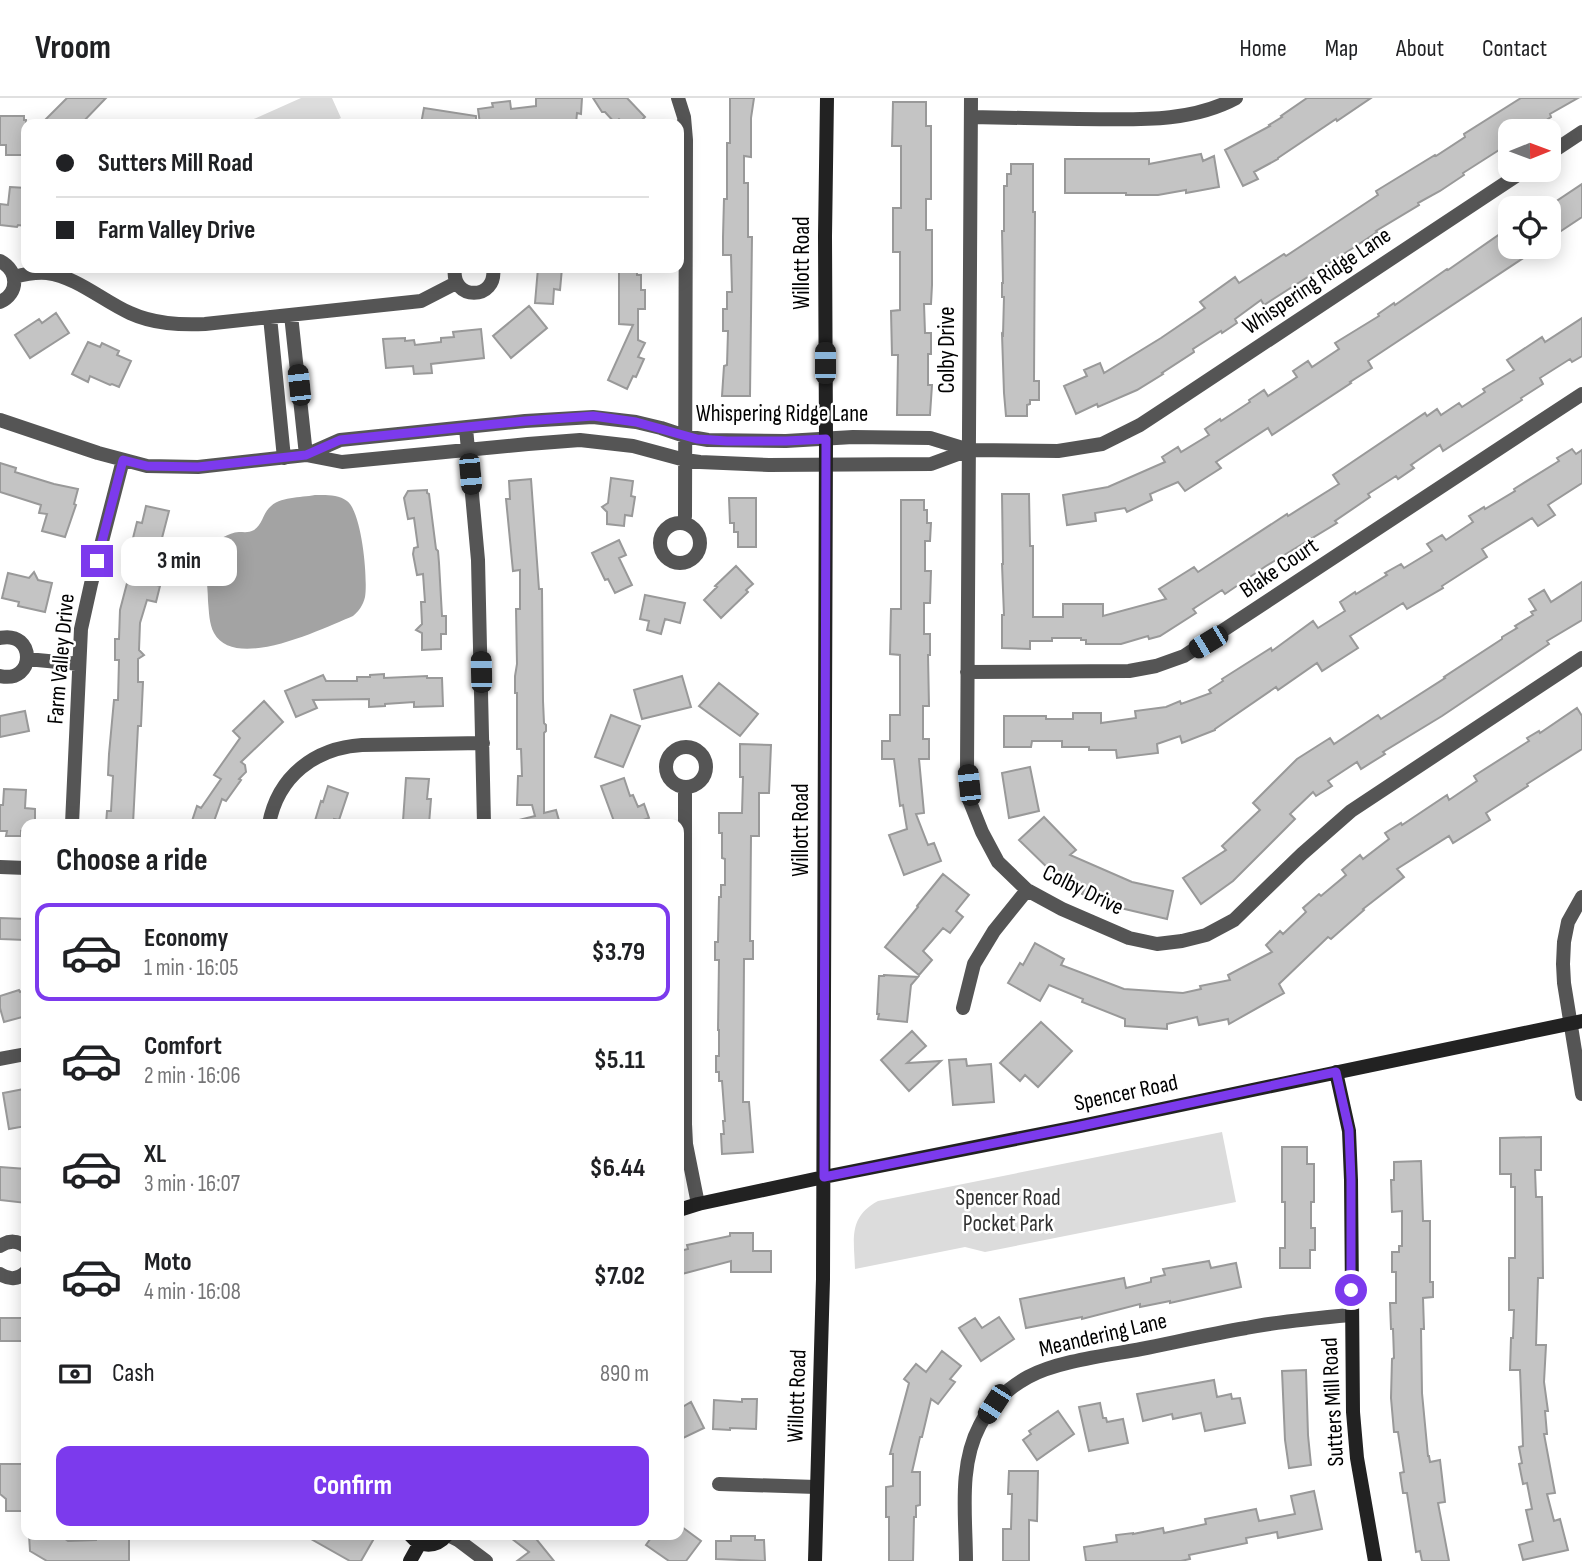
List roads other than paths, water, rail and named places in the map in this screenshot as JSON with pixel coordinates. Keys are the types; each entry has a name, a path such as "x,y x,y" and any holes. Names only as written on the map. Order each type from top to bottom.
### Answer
{"main road":[{"name":"Willott Road","path":"815,1561 823,1320 827,98"},
{"name":"Spencer Road","path":"684,1208 824,1177 1577,1022"},
{"name":"Sutters Mill Road","path":"1336,1072 1349,1130 1352,1399 1357,1458 1374,1561"},
{"path":"410,1561 415,1540"},
{"path":"418,1540 432,1545 441,1540"}],"street":[{"path":"678,98 687,140 684,523"},
{"name":"Colby Drive","path":"971,98 967,769 970,802 982,832 998,862 1027,890 1062,909 1129,937 1157,944 1206,935 1234,920 1351,811 1582,658"},
{"path":"971,117 1176,117 1206,111 1236,98"},
{"path":"1561,146 1582,132"},
{"name":"Whispering Ridge Lane","path":"0,421 147,466 198,467 284,458 306,455 340,440 593,416 636,422 685,436 727,441 930,438 969,450 1058,451 1102,444 1140,425 1507,182"},
{"path":"0,261 6,264 14,277 10,296 0,302"},
{"path":"14,277 44,273 62,276 131,314 178,325 421,301 456,283"},
{"path":"454,273 456,283 467,292 480,292 490,284 493,273"},
{"path":"291,314 306,455"},
{"path":"270,317 284,458"},
{"name":"Blake Court","path":"967,672 1129,671 1156,666 1184,656 1582,394"},
{"path":"466,428 478,559 484,819"},
{"name":"Whispering Ridge Lane","path":"306,455 342,462 580,440 633,446 685,460 716,463 931,464 969,450"},
{"name":"Farm Valley Drive","path":"72,819 81,629 123,460"},
{"path":"0,638 8,636 20,641 27,652 22,672 10,678 0,676"},
{"path":"27,659 79,664"},
{"path":"270,819 279,793 291,778 303,765 325,752 344,746 482,743"},
{"path":"685,787 685,1124 686,1144 698,1204"},
{"path":"0,867 21,868"},
{"path":"962,1008 974,964 994,931 1027,890"},
{"path":"1582,897 1568,922 1564,942 1564,983 1577,1022 1582,1094"},
{"path":"0,1059 21,1055"},
{"path":"0,1246 11,1241 21,1244"},
{"path":"0,1274 11,1279 21,1275"},
{"name":"Meandering Lane","path":"967,1561 966,1472 971,1446 980,1425 994,1404 1010,1388 1030,1375 1094,1357 1256,1326 1351,1315"},
{"path":"719,1484 816,1487"},
{"path":"456,1540 486,1561"}],"park label":[{"name":"Spencer Road Pocket Park","path":"1008,1211"}]}
